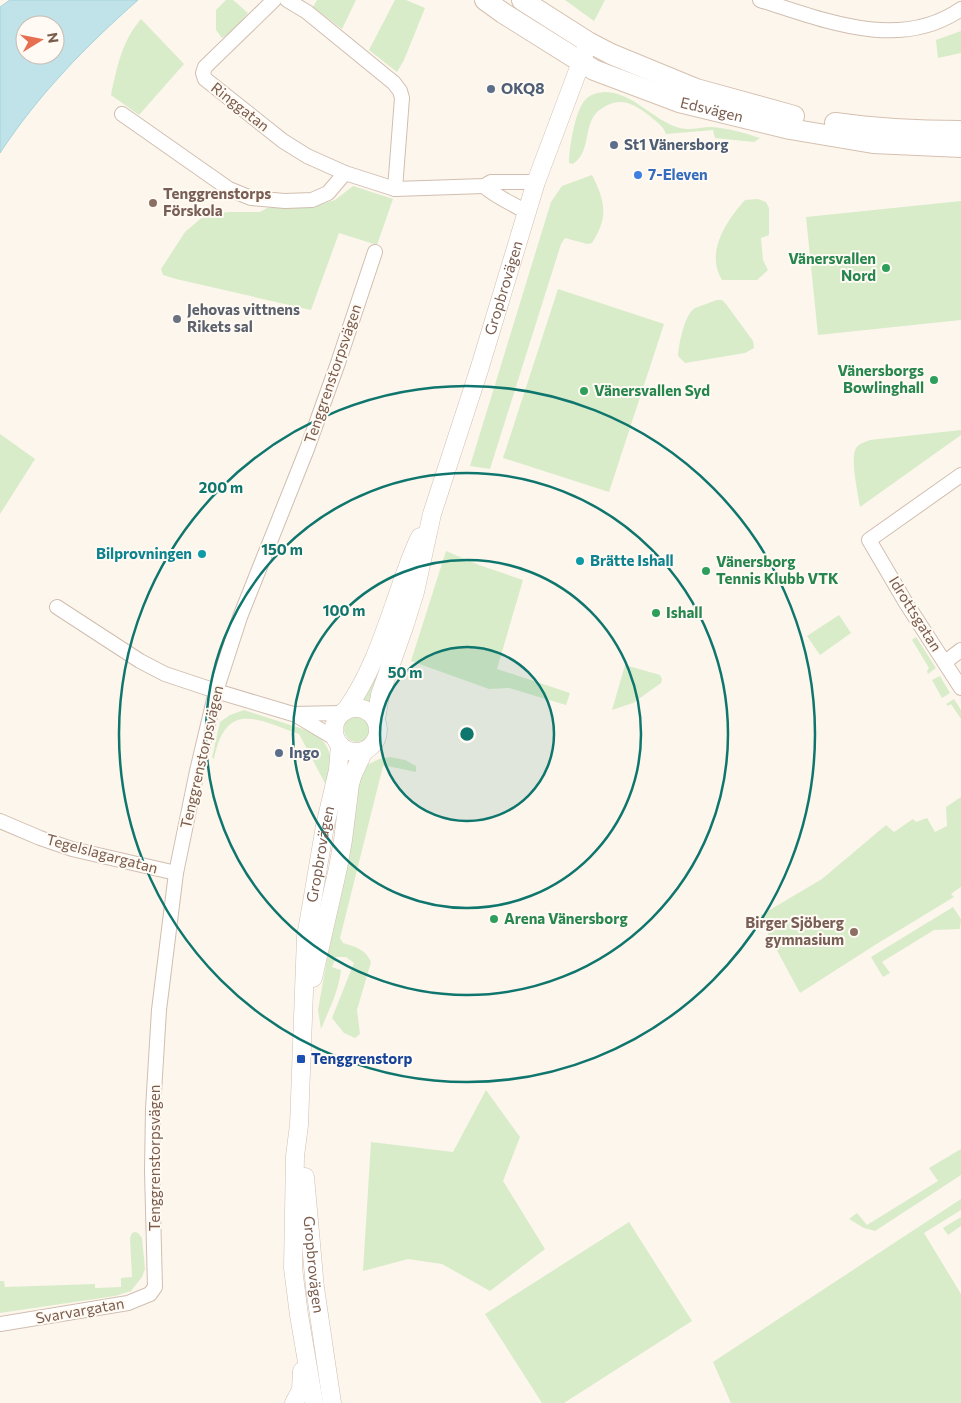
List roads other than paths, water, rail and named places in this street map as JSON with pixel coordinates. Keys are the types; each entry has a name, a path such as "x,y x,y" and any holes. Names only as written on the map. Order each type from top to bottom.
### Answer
{"main road":[{"name":"Edsvägen","path":"485,0 594,70 679,102 790,130 873,143 961,147"},
{"name":"Edsvägen","path":"522,0 588,42 611,54 696,89 787,115 872,128 918,131 961,130"}],"street":[{"name":"Ringgatan","path":"274,0 205,67 203,73 205,79 283,141 307,156 345,173 395,189 484,186 491,182 536,182"},
{"path":"286,0 307,12 394,83 400,91 402,98 395,189"},
{"path":"760,0 838,25 885,31 925,27 961,9"},
{"name":"Gropbrovägen","path":"376,720 380,695 415,592 432,514 479,370 526,212 588,42"},
{"path":"122,114 229,189 252,198 276,201 312,200 328,193 345,173"},
{"path":"484,186 493,194 508,200 526,212"},
{"name":"Tenggrenstorpsvägen","path":"155,1288 152,1171 156,1052 163,970 176,874 216,691 240,617 315,425 375,252"},
{"name":"Idrottsgatan","path":"961,475 869,540 961,688"},
{"name":"Gropbrovägen","path":"343,712 359,691 370,670 411,554 432,514"},
{"path":"57,607 140,661 165,674 293,714 338,742 350,752 364,751 371,747 376,740 378,728 376,720 372,714 364,709 355,708 343,712 293,714"},
{"path":"945,662 961,650"},
{"path":"338,742 334,725 343,712"},
{"name":"Gropbrovägen","path":"314,1403 293,1268 295,1156 299,1124 306,937 324,834 338,770 338,742"},
{"name":"Gropbrovägen","path":"303,1022 338,868 350,784 364,751"},
{"name":"Tegelslagargatan","path":"0,821 72,850 176,874"},
{"name":"Gropbrovägen","path":"299,1124 315,1288 332,1403"},
{"name":"Svarvargatan","path":"0,1324 128,1304 150,1294 155,1288"},
{"path":"294,1403 301,1390 304,1348"}],"water":[{"path":"10,0 138,0 64,72 30,111 0,153 0,7"}],"place":[{"name":"OKQ8","path":"491,89"},
{"name":"St1 Vänersborg","path":"614,145"},
{"name":"7-Eleven","path":"638,175"},
{"name":"Tenggrenstorps Förskola","path":"153,203"},
{"name":"Vänersvallen Nord","path":"886,268"},
{"name":"Jehovas vittnens Rikets sal","path":"177,319"},
{"name":"Vänersborgs Bowlinghall","path":"934,380"},
{"name":"Vänersvallen Syd","path":"584,391"},
{"name":"Bilprovningen","path":"202,554"},
{"name":"Brätte Ishall","path":"580,561"},
{"name":"Vänersborg Tennis Klubb VTK","path":"706,571"},
{"name":"Ishall","path":"656,613"},
{"name":"Ingo","path":"279,753"},
{"name":"Arena Vänersborg","path":"494,919"},
{"name":"Birger Sjöberg gymnasium","path":"854,932"},
{"name":"Tenggrenstorp","path":"301,1059"}]}
